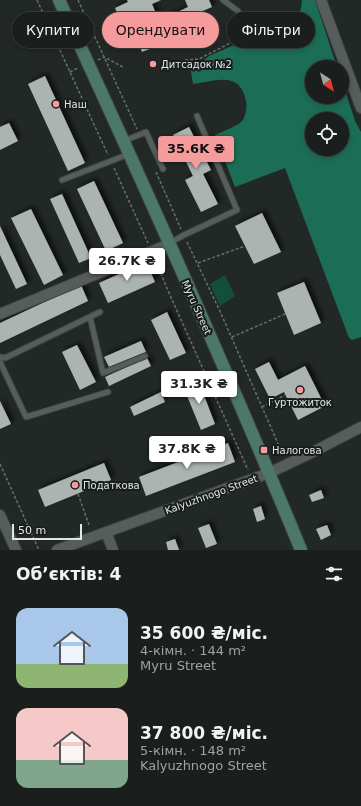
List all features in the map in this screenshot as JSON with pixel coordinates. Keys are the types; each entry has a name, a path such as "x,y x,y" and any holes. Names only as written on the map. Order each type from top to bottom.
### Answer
{"street":[{"path":"321,0 361,108"},
{"name":"Myru Street","path":"62,1 130,153 269,473 300,550"},
{"path":"0,314 169,244"},
{"name":"Kalyuzhnogo Street","path":"57,550 269,473 361,427"},
{"path":"0,515 16,550"},
{"path":"106,532 113,550"}],"lane":[{"path":"223,0 238,12"},
{"path":"169,244 184,235 237,210 197,116"},
{"path":"124,141 146,132 163,169"},
{"path":"62,180 130,153"},
{"path":"0,357 5,358 100,312"},
{"path":"90,316 103,373 145,356"},
{"path":"0,362 26,417 108,392"}],"path":[{"path":"37,0 152,251 166,286 252,479"},
{"path":"185,60 199,59 227,44"},
{"path":"104,57 124,67"},
{"path":"198,263 245,246"},
{"path":"231,337 285,314"},
{"path":"261,407 285,395"},
{"path":"0,464 39,550"},
{"path":"78,494 89,525"}],"green space":[{"path":"302,0 315,0 335,60 305,60 305,104 349,104 349,103 355,121 361,132 361,337 352,340 349,338 285,168 235,187 215,135 237,125 242,121 246,106 243,91 232,81 226,80 193,84 191,71 209,56 227,48 315,48 315,12 299,12 301,9"},
{"path":"225,275 235,296 220,306 210,284"}],"building":[{"path":"127,0 161,0 152,4 155,12 117,12 115,8 128,2"},
{"path":"185,0 209,0 212,7 200,12 178,12 188,7"},
{"path":"140,48 152,48 142,52"},
{"path":"45,76 85,163 68,171 28,84"},
{"path":"9,123 18,141 0,150 0,127"},
{"path":"189,127 211,170 203,174 218,204 201,212 185,180 193,176 173,135"},
{"path":"94,181 123,243 106,251 77,189"},
{"path":"62,194 91,258 79,263 50,199"},
{"path":"31,209 63,275 44,285 11,218"},
{"path":"262,213 281,252 254,264 235,226"},
{"path":"0,226 27,284 16,289 0,255"},
{"path":"146,262 155,282 108,303 99,283"},
{"path":"304,282 321,323 294,335 277,293"},
{"path":"81,285 88,301 0,343 0,323"},
{"path":"167,312 186,353 170,360 151,320"},
{"path":"141,341 146,352 109,367 104,357"},
{"path":"77,345 96,382 80,390 62,352"},
{"path":"147,358 151,366 109,386 105,377"},
{"name":"Гуртожиток","path":"269,362 278,380 305,366 325,406 298,420 284,392 270,399 255,369"},
{"path":"198,380 215,424 201,430 183,386"},
{"path":"161,392 165,402 134,416 130,407"},
{"path":"0,401 11,424 0,429"},
{"path":"228,443 235,462 146,496 139,477"},
{"name":"Податкова","path":"104,463 111,480 45,507 38,490"},
{"path":"321,490 324,498 312,502 309,495"},
{"path":"261,506 265,519 257,522 253,509"},
{"path":"209,524 217,544 206,548 198,528"},
{"path":"327,525 331,535 321,540 316,529"},
{"path":"175,539 179,550 168,550 166,542"}],"place":[{"name":"Дитсадок №2","path":"153,64"},
{"name":"Наш","path":"56,104"},
{"name":"Гуртожиток","path":"300,390"},
{"name":"Налогова","path":"264,450"},
{"name":"Податкова","path":"75,485"}]}
